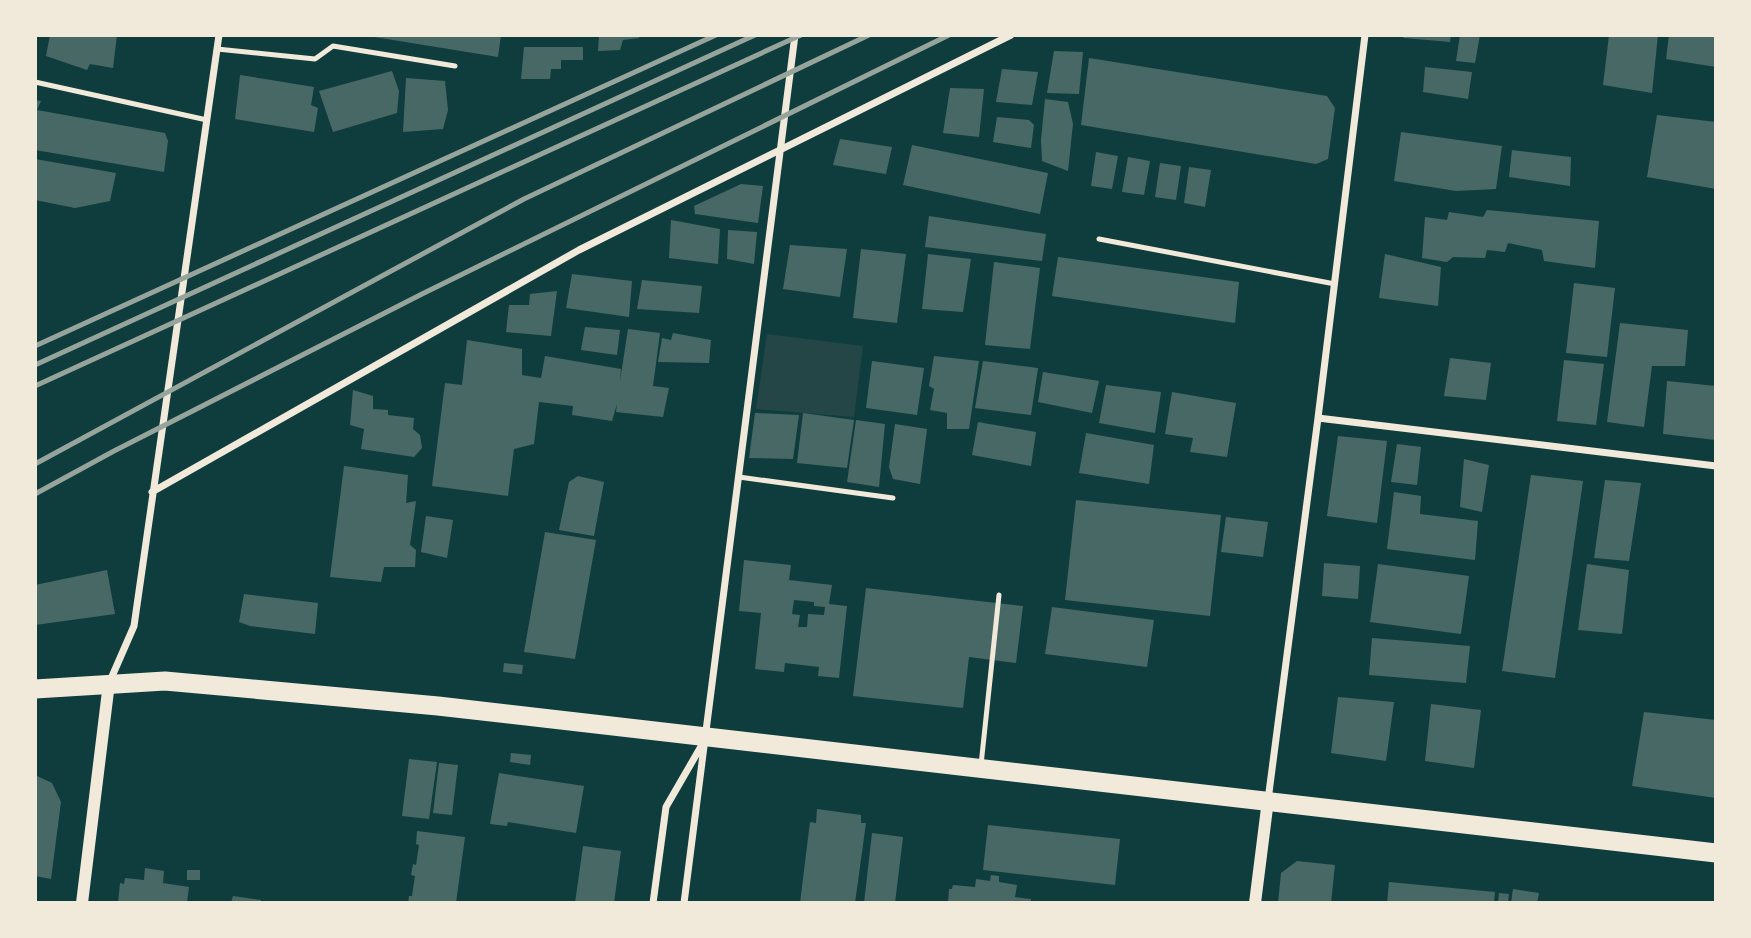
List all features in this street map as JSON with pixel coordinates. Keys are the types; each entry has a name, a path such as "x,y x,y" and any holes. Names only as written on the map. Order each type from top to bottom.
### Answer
{"highway":[{"path":"35,689 165,681 438,706 1716,853"}],"street":[{"path":"82,903 109,683 134,626 219,35"},
{"path":"684,903 795,35"},
{"path":"152,492 579,250 1011,35"},
{"path":"1255,903 1365,35"},
{"path":"1318,418 1716,466"},
{"path":"653,903 666,807 706,737"}],"lane":[{"path":"217,48 314,59 333,46 455,66"},
{"path":"35,82 207,120"},
{"path":"1099,239 1335,284"},
{"path":"739,477 892,498"},
{"path":"981,768 999,595"}],"shaded area":[{"path":"767,334 863,346 854,417 756,409"}],"building":[{"path":"50,35 117,35 113,68 90,64 87,70 46,56"},
{"path":"362,35 501,35 498,57"},
{"path":"599,35 640,35 639,38 623,40 620,50 598,51"},
{"path":"1401,35 1451,35 1450,42 1404,38"},
{"path":"1460,35 1480,35 1475,63 1456,61"},
{"path":"1609,35 1658,35 1652,93 1603,85"},
{"path":"1669,35 1716,35 1716,67 1666,59"},
{"path":"524,47 583,47 583,60 561,60 561,69 551,69 550,79 521,79"},
{"path":"1054,51 1083,52 1079,94 1047,93"},
{"path":"1089,58 1327,96 1335,108 1328,159 1316,164 1081,125"},
{"path":"1425,67 1472,72 1468,99 1423,92"},
{"path":"1002,69 1038,72 1032,105 996,102"},
{"path":"392,71 399,91 397,113 333,132 319,91"},
{"path":"240,75 314,87 311,105 318,108 314,132 235,119"},
{"path":"406,78 445,81 448,110 443,129 403,132"},
{"path":"950,88 984,89 979,137 943,133"},
{"path":"1045,99 1068,102 1073,124 1068,171 1042,161"},
{"path":"35,100 41,101 37,110 165,133 168,141 164,172 35,150"},
{"path":"1657,115 1716,122 1716,189 1647,177"},
{"path":"997,117 1029,120 1034,125 1031,148 993,142"},
{"path":"1401,132 1502,146 1496,189 1456,191 1394,181"},
{"path":"840,139 892,147 886,174 833,165"},
{"path":"912,145 1048,173 1040,214 903,185"},
{"path":"1512,150 1571,157 1570,186 1509,177"},
{"path":"1096,152 1118,156 1112,189 1091,186"},
{"path":"1128,157 1150,161 1144,195 1122,192"},
{"path":"35,159 116,173 110,201 75,208 35,200"},
{"path":"1160,163 1181,166 1176,200 1155,197"},
{"path":"1189,167 1211,170 1205,207 1184,203"},
{"path":"741,184 763,186 758,223 695,214 694,206"},
{"path":"1487,210 1599,221 1595,268 1544,261 1542,250 1508,243 1505,252 1487,250 1485,258 1453,257 1447,262 1422,258 1425,217 1447,220 1449,212 1483,217"},
{"path":"929,216 1046,234 1042,261 925,247"},
{"path":"671,220 720,229 718,264 669,258"},
{"path":"728,230 757,232 754,264 727,259"},
{"path":"790,245 847,249 840,297 783,289"},
{"path":"861,249 906,254 897,323 853,318"},
{"path":"928,254 971,259 963,312 922,309"},
{"path":"1385,254 1441,267 1438,306 1379,298"},
{"path":"1058,257 1239,282 1235,323 1052,296"},
{"path":"994,262 1040,268 1030,349 985,345"},
{"path":"572,274 632,281 629,317 566,308"},
{"path":"642,280 702,286 699,313 637,309"},
{"path":"1574,283 1615,288 1607,357 1566,353"},
{"path":"557,291 551,336 506,332 509,305 529,305 530,294"},
{"path":"1620,323 1688,330 1685,366 1652,366 1644,427 1607,422"},
{"path":"585,327 620,330 617,355 581,350"},
{"path":"628,329 660,333 653,386 669,388 663,417 616,412 617,404 612,421 572,415 573,406 539,402 534,444 514,449 508,496 432,486 445,383 462,385 467,340 522,349 522,375 541,378 545,356 621,369 620,381"},
{"path":"673,333 711,340 709,363 658,362 662,338 671,340"},
{"path":"934,356 979,361 969,429 947,429 947,413 930,410 934,389 929,386"},
{"path":"1450,358 1491,363 1486,400 1444,396"},
{"path":"1564,360 1604,364 1596,425 1557,421"},
{"path":"872,361 924,368 917,415 866,408"},
{"path":"983,361 1038,368 1031,415 975,408"},
{"path":"1043,372 1099,381 1092,413 1038,402"},
{"path":"1667,381 1716,386 1716,440 1663,434"},
{"path":"1106,385 1161,392 1155,433 1099,423"},
{"path":"353,390 373,396 373,409 388,410 388,415 414,418 413,429 420,435 422,448 414,457 361,449 364,429 350,425"},
{"path":"1172,392 1236,403 1227,457 1190,452 1193,438 1165,434"},
{"path":"755,413 799,415 793,459 749,458"},
{"path":"803,413 854,420 847,468 797,463"},
{"path":"856,420 885,424 879,487 847,482"},
{"path":"978,422 1036,432 1031,466 972,455"},
{"path":"895,424 927,429 920,484 893,479 889,467"},
{"path":"1086,433 1154,445 1149,484 1079,473"},
{"path":"1338,436 1387,441 1377,523 1327,516"},
{"path":"1397,444 1421,447 1417,485 1391,482"},
{"path":"1464,459 1489,465 1482,512 1460,507"},
{"path":"344,466 408,475 406,503 416,501 410,545 416,550 415,567 384,567 381,582 330,577"},
{"path":"1531,475 1583,481 1555,678 1502,671"},
{"path":"578,476 604,482 594,536 559,530 569,482"},
{"path":"1605,480 1641,483 1629,561 1594,558"},
{"path":"1394,492 1421,496 1420,514 1478,521 1475,560 1387,549"},
{"path":"1076,500 1221,515 1210,616 1065,600"},
{"path":"426,516 453,520 447,558 421,552"},
{"path":"1226,517 1268,522 1263,557 1221,552"},
{"path":"545,532 596,540 575,659 524,652"},
{"path":"744,560 791,565 789,580 832,585 829,604 847,606 839,678 818,676 819,667 785,663 784,672 755,669 761,613 739,611","holes":["794,600 814,602 814,606 825,607 824,615 808,614 807,627 798,627 800,615 792,614"]},
{"path":"1324,563 1360,566 1358,599 1322,596"},
{"path":"1378,564 1469,576 1461,634 1370,622"},
{"path":"1587,564 1629,570 1622,634 1578,630"},
{"path":"107,570 115,614 35,625 35,585"},
{"path":"866,588 1023,606 1016,663 969,657 963,708 853,696"},
{"path":"244,594 318,603 315,634 250,626 239,622"},
{"path":"1052,607 1154,620 1147,667 1045,654"},
{"path":"1372,638 1470,646 1466,683 1369,675"},
{"path":"504,663 523,665 522,674 503,672"},
{"path":"1338,697 1394,702 1386,761 1331,753"},
{"path":"1431,704 1481,710 1474,768 1425,761"},
{"path":"1644,712 1716,720 1716,798 1632,786"},
{"path":"511,753 531,755 530,765 510,762"},
{"path":"409,759 437,762 429,819 402,816"},
{"path":"439,763 458,765 452,815 433,813"},
{"path":"499,773 584,786 576,833 508,822 507,826 490,824"},
{"path":"35,775 52,783 61,802 51,879 35,876"},
{"path":"817,809 861,815 861,823 866,823 855,903 800,903 810,822 816,823"},
{"path":"988,825 1120,839 1115,885 983,870"},
{"path":"417,831 465,837 456,903 408,903 409,896 412,896 415,876 411,875 413,864 416,865 419,845 416,844"},
{"path":"872,833 903,837 895,903 864,903"},
{"path":"583,846 621,851 614,903 575,903"},
{"path":"1297,861 1335,865 1331,903 1278,903 1281,873"},
{"path":"145,868 164,871 163,883 189,887 187,903 118,903 120,883 124,884 125,878 144,880"},
{"path":"187,870 200,870 200,880 187,880"},
{"path":"991,875 999,876 999,882 1017,885 1015,897 1031,899 1031,903 948,903 949,889 952,889 953,885 975,887 976,879 990,881"},
{"path":"1389,882 1495,892 1494,903 1387,903"},
{"path":"1513,889 1539,893 1537,903 1511,903"},
{"path":"1499,893 1509,894 1508,903 1498,903"},
{"path":"233,896 261,900 260,903 231,903"}],"railway":[{"path":"35,346 716,35"},
{"path":"35,365 755,35"},
{"path":"35,386 801,35"},
{"path":"35,464 524,199 869,35"},
{"path":"35,494 422,294 949,35"}]}
